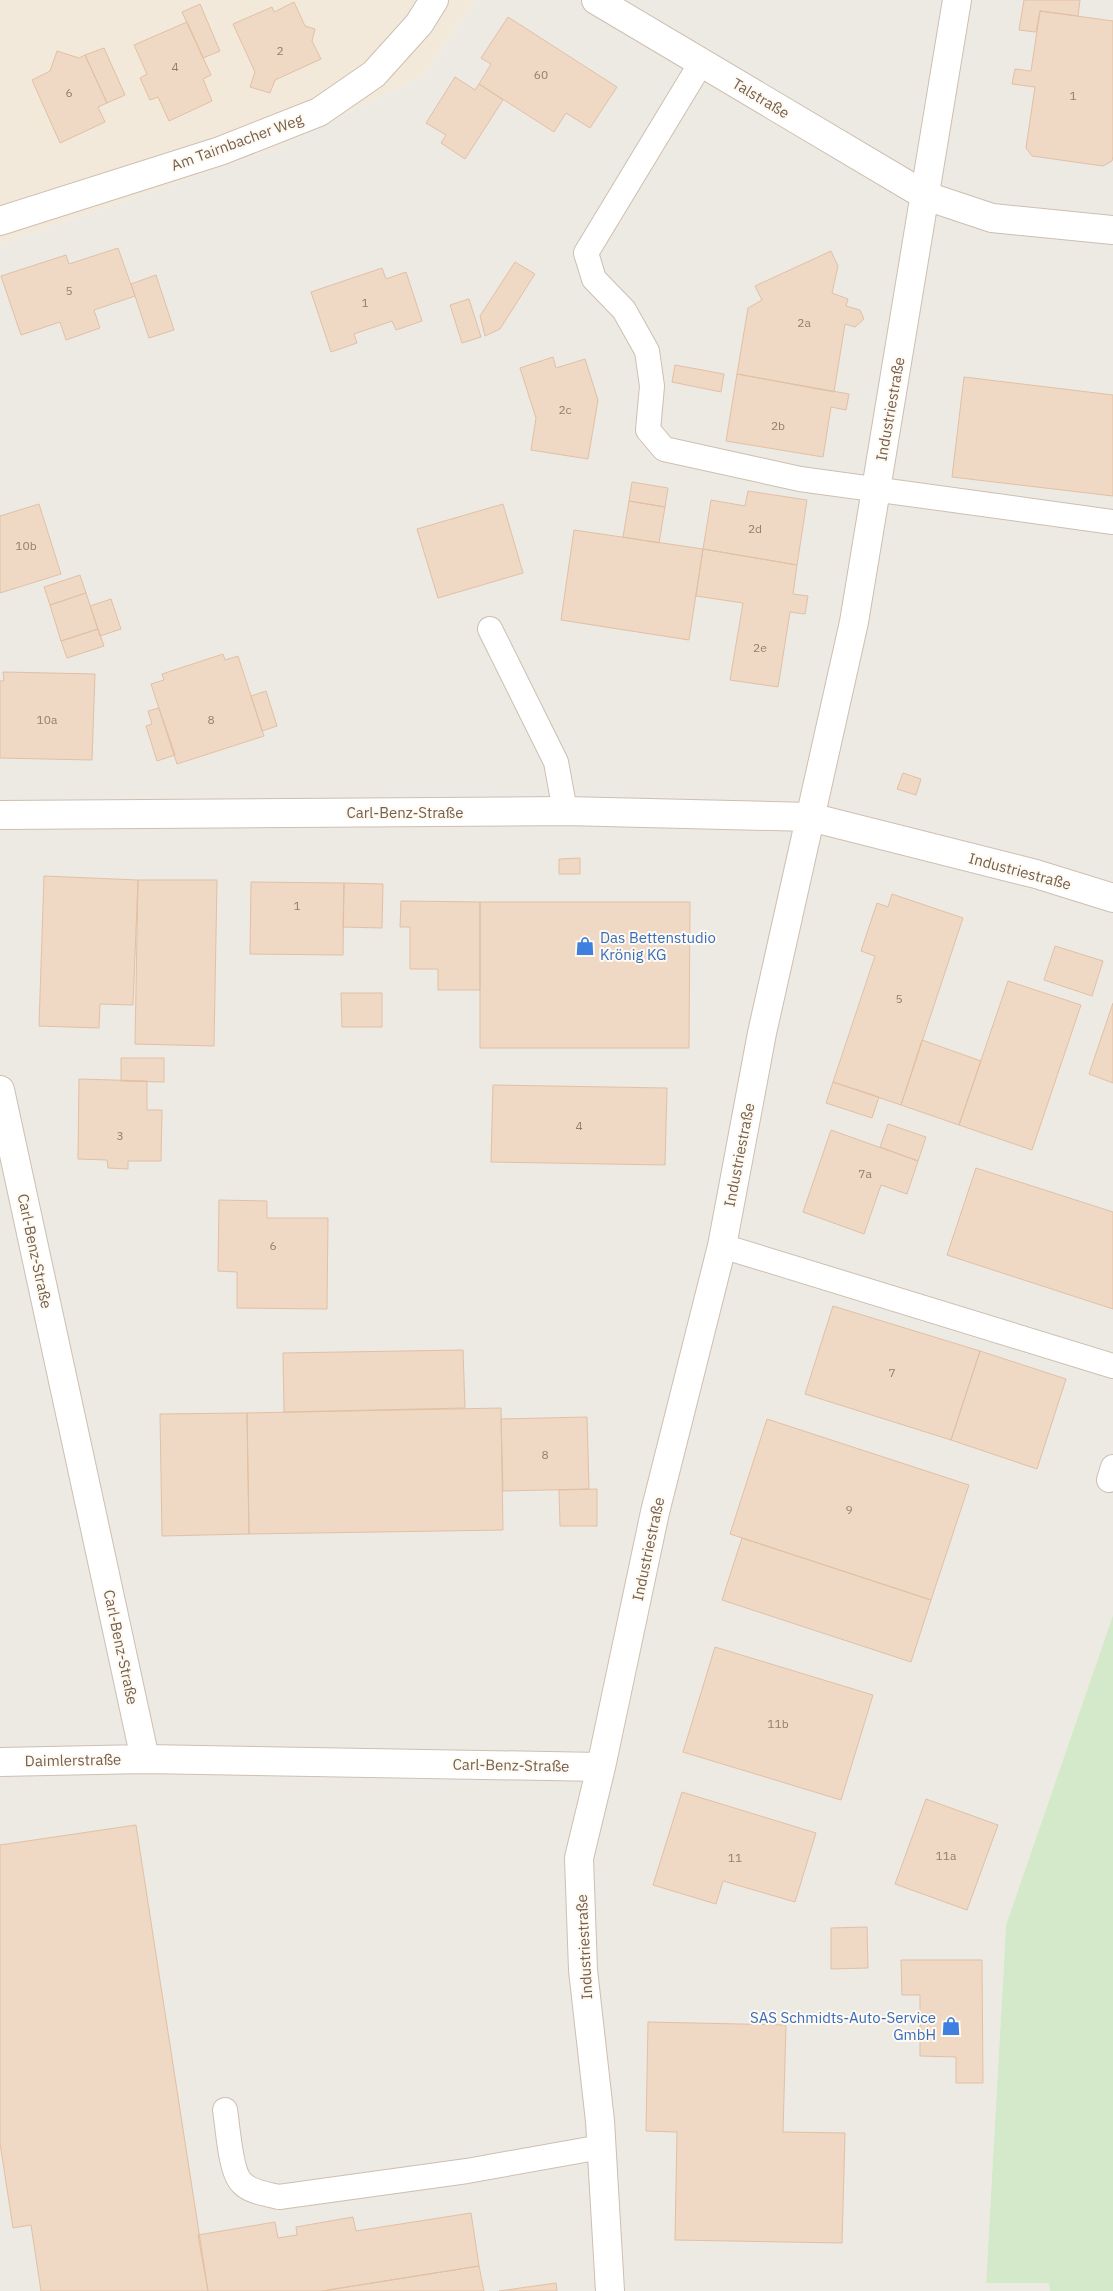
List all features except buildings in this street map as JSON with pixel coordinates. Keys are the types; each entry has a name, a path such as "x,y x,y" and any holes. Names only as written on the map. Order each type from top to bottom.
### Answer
{"street":[{"name":"Am Tairnbacher Weg","path":"0,221 220,151 319,112 374,74 419,24 434,0"},
{"name":"Talstraße","path":"596,0 926,196 992,218 1113,230"},
{"name":"Industriestraße","path":"610,2291 601,2147 583,1970 579,1858 601,1767 655,1512 722,1246 762,1033 854,622 958,0"},
{"name":"Carl-Benz-Straße","path":"0,815 565,811 810,817"},
{"name":"Industriestraße","path":"810,817 1036,874 1113,898"},
{"name":"Carl-Benz-Straße","path":"0,1090 145,1758 601,1767"},
{"name":"Daimlerstraße","path":"0,1762 145,1758"}],"lane":[{"path":"701,63 586,253 594,279 624,310 647,351 652,386 648,430 664,449 800,479 1113,522"},
{"path":"490,629 556,762 565,811"},
{"path":"722,1246 1113,1366"},
{"path":"225,2110 235,2171 242,2183 257,2191 279,2197 467,2171 601,2147"}],"shaded area":[{"path":"0,0 475,0 424,75 276,148 0,244"},
{"path":"475,0 1113,0 1113,1615 1006,1925 986,2282 1050,2283 1050,2291 0,2291 0,244 276,148 424,75"}],"green space":[{"path":"1113,1615 1113,2291 1050,2291 1049,2283 986,2283 1006,1925"}],"place":[{"name":"Das Bettenstudio Krönig KG","path":"585,946"},
{"name":"SAS Schmidts-Auto-Service GmbH","path":"951,2026"}]}
